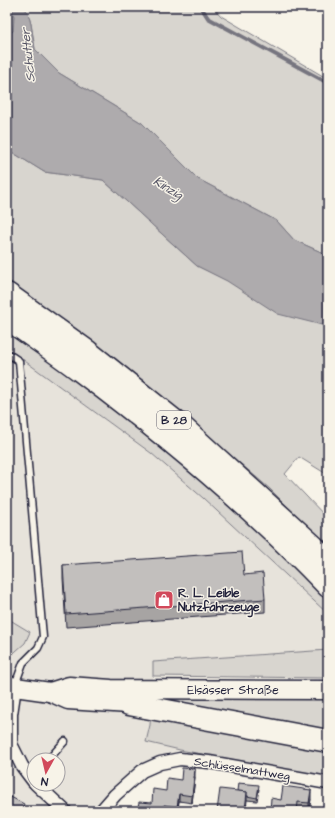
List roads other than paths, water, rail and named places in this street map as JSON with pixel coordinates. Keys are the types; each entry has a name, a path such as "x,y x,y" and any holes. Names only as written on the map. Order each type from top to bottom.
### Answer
{"highway":[{"name":"B 28","path":"7,294 88,352 181,426 314,547 328,563"},
{"name":"B 28","path":"7,318 86,375 220,482 328,586"},
{"path":"134,697 328,741"}],"street":[{"name":"Elsässer Straße","path":"11,686 50,692 68,700 328,690"},
{"path":"11,686 11,744 26,771"},
{"name":"Schlüsselmattweg","path":"102,811 115,795 142,771 160,763 180,759 209,762 328,783"},
{"path":"45,792 65,811"}],"lane":[{"path":"7,353 19,361 43,637 38,648 23,663 11,686"},
{"path":"56,752 65,742"}],"water":[{"path":"10,7 24,7 28,13 31,24 35,49 59,73 142,123 198,179 277,221 294,240 321,252 328,260 328,328 326,326 278,314 227,281 197,266 103,180 44,172 7,149 7,36 13,31 14,16"}],"waterway":[{"path":"201,7 208,18 328,83"}],"place":[{"name":"R. L. Leible Nutzfahrzeuge","path":"164,600"}],"water label":[{"name":"Schutter","path":"28,55"},
{"name":"Kinzig","path":"168,188"}]}
